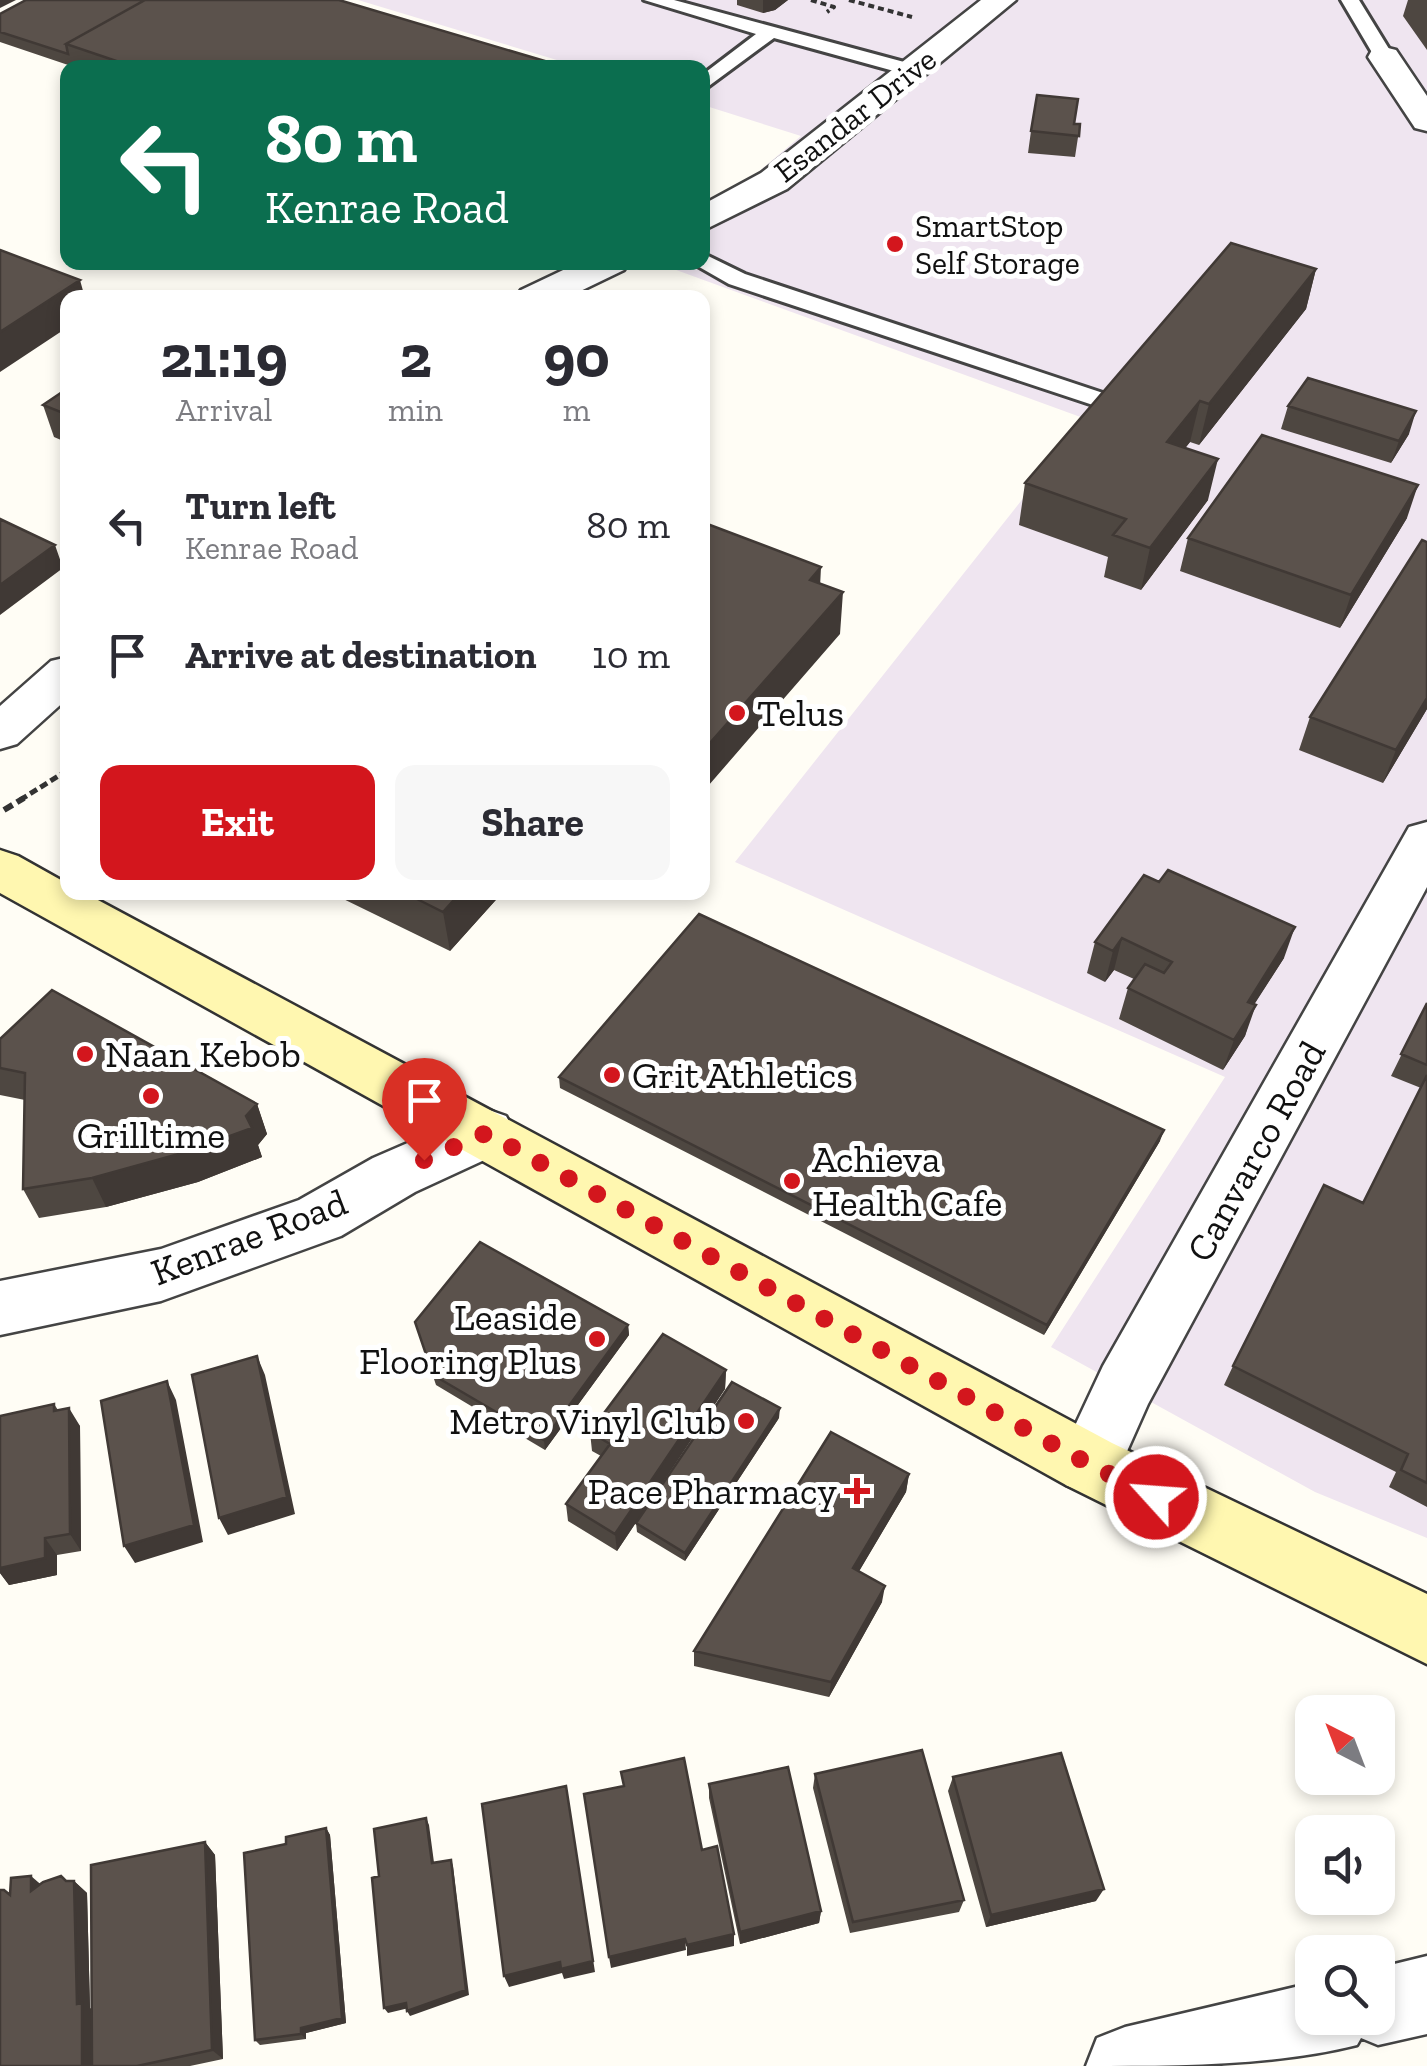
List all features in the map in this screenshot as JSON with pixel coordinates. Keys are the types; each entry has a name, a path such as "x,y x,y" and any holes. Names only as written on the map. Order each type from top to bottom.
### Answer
{"main road":[{"path":"0,868 123,940 486,1133 1089,1464 1427,1630"}],"street":[{"name":"Esandar Drive","path":"710,216 774,182 1000,0"},
{"path":"1384,57 1427,121"},
{"path":"551,290 593,270"},
{"path":"0,732 60,679"},
{"name":"Canvarco Road","path":"1089,1464 1125,1386 1427,840"},
{"name":"Kenrae Road","path":"0,1308 161,1274 320,1218 394,1174 486,1133"},
{"path":"1395,2002 1427,1995"},
{"path":"1151,2060 1295,2026"}],"lane":[{"path":"653,0 912,70"},
{"path":"1350,0 1384,57"},
{"path":"710,79 770,32"},
{"path":"710,264 737,279 1113,404"}],"path":[{"path":"849,0 962,31"},
{"path":"4,810 60,775"}],"shaded area":[{"path":"358,0 1427,0 1427,1538 1315,1492 1051,1347 1225,1077 735,862 1086,419 676,270 710,270 710,200 744,184 801,136 710,107 710,60 557,60"}],"building":[{"path":"26,0 145,0 66,44 68,54 0,32 0,14"},
{"path":"145,0 339,0 541,60 113,60 66,44"},
{"path":"1037,95 1078,99 1074,124 1080,124 1079,136 1031,131"},
{"path":"1231,243 1316,269 1209,404 1200,401 1167,442 1218,459 1150,548 1113,535 1126,519 1025,483"},
{"path":"0,250 80,280 60,290 0,332"},
{"path":"1308,378 1416,411 1399,441 1288,406"},
{"path":"60,393 60,412 43,405"},
{"path":"1262,435 1418,485 1351,595 1188,538"},
{"path":"0,519 55,545 0,585"},
{"name":"Telus","path":"710,525 821,567 810,580 843,592 710,743"},
{"path":"1422,540 1427,542 1427,698 1396,750 1310,717"},
{"path":"1168,870 1295,927 1248,1002 1256,1005 1234,1040 1128,988 1145,964 1164,973 1172,962 1122,938 1113,951 1095,942 1144,875 1159,882"},
{"path":"419,900 454,900 443,912"},
{"path":"699,914 1164,1130 1047,1325 559,1077"},
{"path":"52,990 257,1104 246,1116 252,1128 186,1152 92,1178 23,1189 25,1073 0,1068 0,1039"},
{"path":"1427,1003 1427,1065 1401,1054"},
{"path":"1427,1075 1427,1483 1401,1470 1408,1454 1233,1366 1324,1185 1363,1203"},
{"path":"480,1242 628,1325 544,1440 433,1375 415,1322"},
{"path":"663,1334 726,1370 615,1534 566,1504 610,1444 590,1432"},
{"path":"257,1356 287,1497 219,1518 192,1375"},
{"path":"167,1381 194,1525 124,1546 101,1401"},
{"path":"732,1382 780,1408 685,1553 636,1523"},
{"path":"54,1404 54,1411 69,1408 70,1534 45,1538 45,1558 0,1568 0,1416"},
{"path":"831,1432 909,1474 853,1568 885,1586 831,1682 694,1651"},
{"path":"922,1750 964,1900 853,1922 815,1774"},
{"path":"1061,1753 1104,1889 991,1915 953,1777"},
{"path":"684,1758 702,1850 717,1846 734,1934 687,1945 685,1939 609,1957 584,1794 624,1786 621,1772"},
{"path":"788,1767 821,1911 740,1932 709,1784"},
{"path":"566,1786 593,1961 561,1969 560,1962 504,1976 482,1804"},
{"path":"426,1818 432,1863 451,1860 466,1990 407,2011 406,2003 384,2008 372,1878 379,1876 374,1829"},
{"path":"326,1828 342,2018 301,2028 301,2034 255,2040 244,1853 286,1844 286,1837"},
{"path":"205,1842 212,2050 137,2066 92,2066 91,1865"},
{"path":"31,1876 31,1891 61,1876 74,1881 82,2066 0,2066 0,1890 10,1895 11,1878"}],"place":[{"name":"SmartStop Self Storage","path":"895,244"},
{"name":"Telus","path":"737,713"},
{"name":"Naan Kebob","path":"85,1054"},
{"name":"Grit Athletics","path":"612,1075"},
{"name":"Grilltime","path":"151,1096"},
{"name":"Achieva Health Cafe","path":"792,1181"},
{"name":"Leaside Flooring Plus","path":"597,1339"},
{"name":"Metro Vinyl Club","path":"746,1421"},
{"name":"Pace Pharmacy","path":"857,1491"}],"route":[{"path":"424,1160 486,1133 1156,1497"}]}
